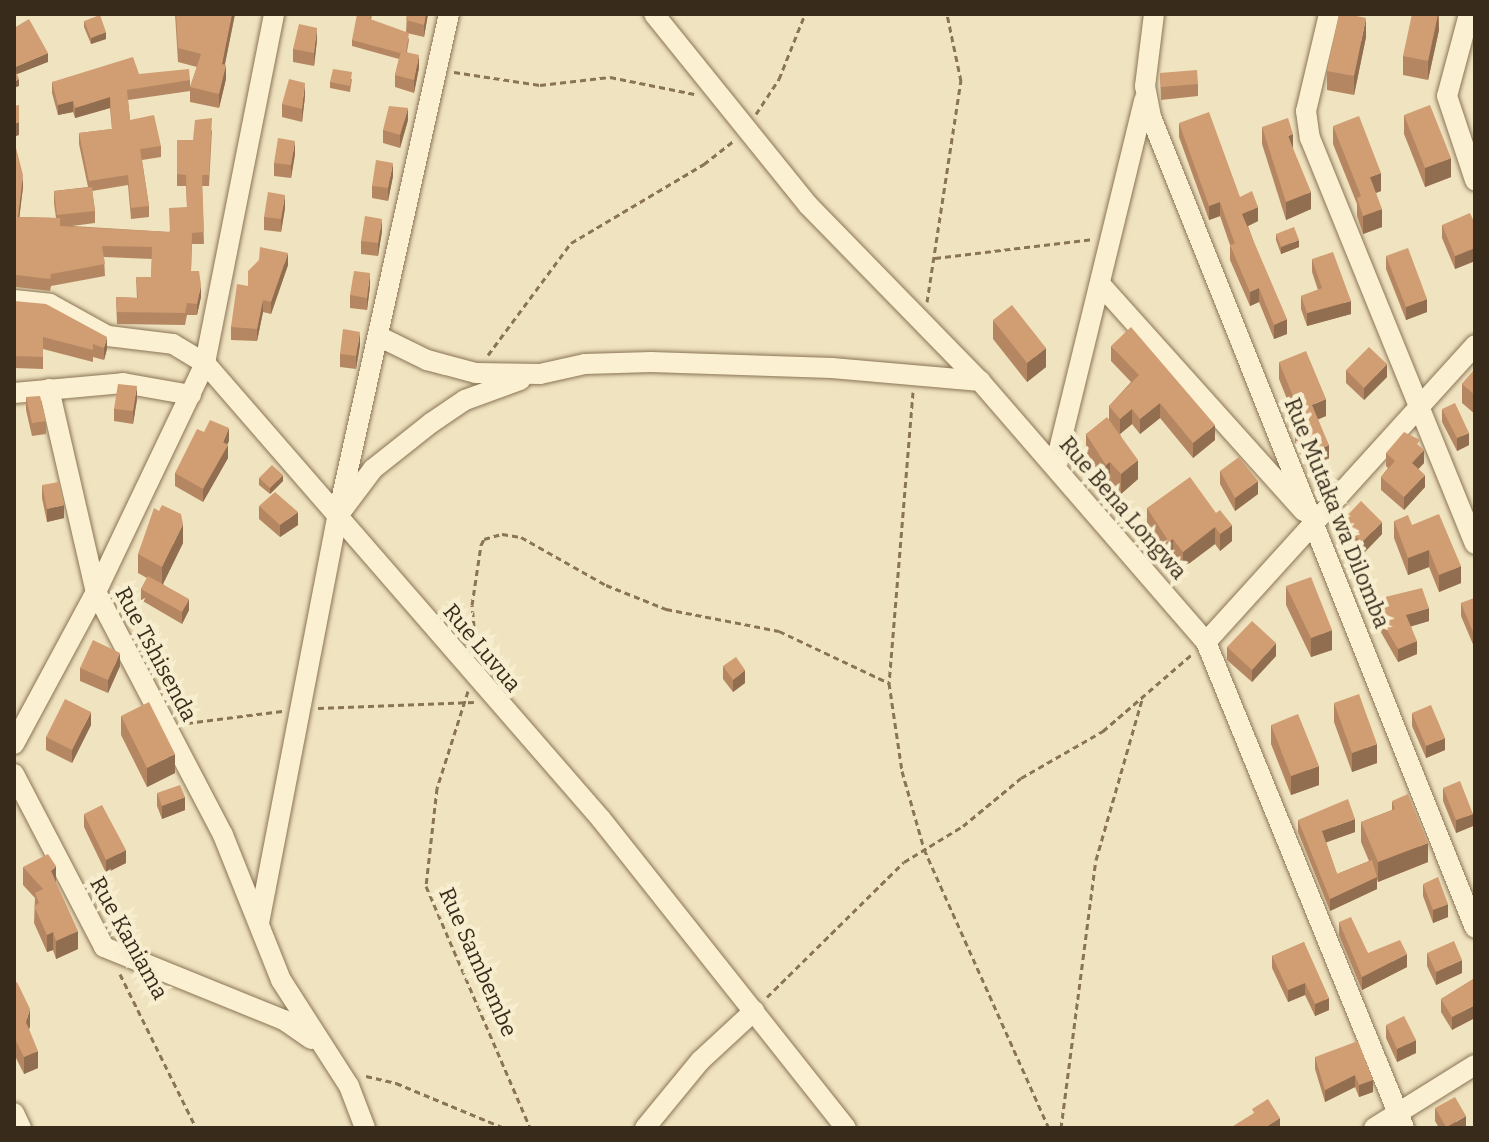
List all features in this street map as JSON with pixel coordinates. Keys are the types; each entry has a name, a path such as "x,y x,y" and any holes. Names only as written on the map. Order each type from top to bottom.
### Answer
{"street":[{"path":"16,729 96,592 205,363 274,14"},
{"path":"259,923 337,519 449,14"},
{"name":"Rue Bena Longwa","path":"654,14 808,205 924,328 980,381 1206,642 1399,1122"},
{"path":"1055,466 1145,96 1154,14"},
{"path":"1329,14 1306,111 1310,138 1475,544"},
{"path":"1469,14 1447,96 1475,180"},
{"name":"Rue Mutaka wa Dilomba","path":"1145,96 1475,928"},
{"path":"1100,284 1315,523"},
{"name":"Rue Luvua","path":"14,300 50,304 108,336 173,344 205,363 337,519 468,664 497,703 601,819 846,1128"},
{"path":"378,336 427,360 476,373 540,374"},
{"path":"1206,642 1475,345"},
{"path":"337,519 373,469 465,400 540,374 585,364 651,362 980,381"},
{"path":"14,393 123,383 191,395"},
{"name":"Rue Tshisenda","path":"49,389 96,592 202,796 281,980 317,1044"},
{"name":"Rue Kaniama","path":"14,774 104,947 284,1020 317,1044"},
{"path":"645,1128 700,1061 754,1011"},
{"path":"317,1044 349,1086 365,1128"},
{"path":"1374,1128 1399,1122 1475,1065"},
{"path":"14,1113 21,1128"}],"path":[{"path":"476,373 565,248 704,164 747,129 779,79 805,14"},
{"path":"924,328 961,81 947,14"},
{"path":"439,69 540,85 610,77 671,94 716,94"},
{"path":"935,258 1053,241 1108,239"},
{"path":"916,375 907,426 889,683 909,805 924,849 1049,1128"},
{"name":"Rue Sambembe","path":"530,1128 426,886 437,788 465,701 468,664 477,642 472,605 484,539 502,534 521,537 606,585 666,609 779,631 889,683"},
{"path":"754,1011 878,885 924,849 1142,700 1206,642"},
{"path":"1061,1128 1096,860 1142,700"},
{"path":"167,726 299,710 465,701 497,703"},
{"name":"Rue Kaniama","path":"120,972 196,1128"},
{"path":"353,1073 396,1083 504,1128"}],"building":[{"path":"176,14 232,14 219,94 190,87 201,54 178,48"},
{"path":"357,14 371,14 370,19 409,33 406,52 352,40"},
{"path":"407,14 426,14 424,25 406,20"},
{"path":"1339,14 1366,18 1354,76 1327,71"},
{"path":"1412,14 1438,14 1428,61 1403,56"},
{"path":"100,15 106,32 91,38 84,21"},
{"path":"29,19 48,53 15,67 14,28"},
{"path":"299,24 317,28 314,53 293,49"},
{"path":"401,51 419,55 414,80 395,75"},
{"path":"133,57 139,74 189,69 190,80 127,90 130,120 154,115 161,146 140,149 149,206 131,208 128,175 89,181 79,133 112,129 110,97 75,108 73,101 58,105 52,82"},
{"path":"333,69 352,72 350,86 330,82"},
{"path":"1197,70 1198,84 1161,87 1160,73"},
{"path":"289,79 305,83 302,109 282,104"},
{"path":"19,105 19,122 14,124 14,106"},
{"path":"1430,105 1451,158 1425,168 1404,115"},
{"path":"389,106 408,108 400,135 383,130"},
{"path":"1209,112 1240,197 1252,191 1258,207 1242,214 1287,319 1274,325 1259,288 1250,292 1230,245 1235,244 1220,202 1209,206 1179,123"},
{"path":"1359,116 1381,173 1370,177 1382,209 1363,216 1357,198 1361,196 1333,126"},
{"path":"212,118 209,175 202,175 204,232 192,233 191,271 199,271 201,285 197,304 187,303 185,313 117,312 116,297 138,298 136,277 151,277 152,247 102,246 105,264 51,274 50,279 16,275 14,140 23,175 18,217 60,218 60,226 170,232 169,208 187,207 186,175 177,174 177,140 193,140 195,120"},
{"path":"1288,118 1293,134 1288,136 1311,192 1286,202 1262,127"},
{"path":"278,138 295,141 291,165 274,163"},
{"path":"376,160 393,163 388,188 372,186"},
{"path":"92,187 95,211 57,215 54,191"},
{"path":"268,192 285,195 281,219 264,217"},
{"path":"1470,213 1475,224 1475,248 1455,256 1442,225"},
{"path":"365,216 382,219 378,243 361,241"},
{"path":"1294,227 1299,240 1281,247 1276,234"},
{"path":"260,247 288,253 271,302 263,300 257,329 231,327 237,284 248,286 248,271 259,260"},
{"path":"1408,248 1427,299 1406,307 1386,256"},
{"path":"1333,252 1351,301 1307,313 1301,296 1322,288 1312,259"},
{"path":"354,271 370,273 367,298 350,295"},
{"path":"14,301 46,304 107,337 104,348 93,344 93,350 43,337 43,357 14,356"},
{"path":"1012,305 1046,348 1027,363 993,320"},
{"path":"1131,327 1215,425 1193,443 1160,403 1140,419 1132,409 1120,419 1109,406 1139,375 1111,346"},
{"path":"343,329 360,332 356,356 340,354"},
{"path":"1369,347 1387,364 1364,388 1346,370"},
{"path":"1306,351 1326,399 1312,405 1329,445 1308,454 1295,425 1303,421 1279,362"},
{"path":"1475,369 1475,395 1462,384"},
{"path":"118,384 137,386 133,411 114,409"},
{"path":"40,396 46,421 32,423 26,397"},
{"path":"1455,403 1469,433 1457,438 1442,409"},
{"path":"1107,417 1138,460 1121,474 1110,462 1106,465 1086,434"},
{"path":"210,420 229,428 223,442 228,445 203,489 175,473 197,429 204,432"},
{"path":"1404,432 1420,440 1417,444 1424,450 1412,463 1425,475 1404,497 1381,477 1395,461 1386,453"},
{"path":"1239,457 1258,481 1235,498 1220,471"},
{"path":"272,465 283,475 270,488 259,478"},
{"path":"1190,477 1216,513 1220,510 1232,525 1220,534 1215,527 1183,552 1173,539 1169,542 1147,508"},
{"path":"59,482 64,505 47,509 42,485"},
{"path":"275,492 298,512 280,525 259,506"},
{"path":"1361,501 1382,522 1362,542 1341,522"},
{"path":"162,505 181,514 183,524 162,567 138,554 154,508 159,511"},
{"path":"1439,514 1461,566 1439,575 1429,550 1408,558 1394,521 1408,515 1412,525"},
{"path":"148,576 189,599 182,612 141,589"},
{"path":"1311,577 1332,630 1311,638 1286,586"},
{"path":"1422,588 1429,608 1406,615 1417,641 1398,649 1378,615 1382,613 1377,599"},
{"path":"1475,599 1475,637 1461,603"},
{"path":"1252,621 1276,643 1252,670 1227,647"},
{"path":"93,640 120,653 108,680 80,668"},
{"path":"736,657 745,670 733,680 723,666"},
{"path":"1359,694 1377,744 1352,753 1334,703"},
{"path":"65,699 91,712 72,750 46,737"},
{"path":"149,702 175,754 147,768 121,716"},
{"path":"1431,705 1445,738 1426,746 1412,713"},
{"path":"1298,714 1319,766 1291,776 1271,725"},
{"path":"1460,781 1473,814 1456,820 1443,788"},
{"path":"180,785 185,797 162,806 157,793"},
{"path":"1408,794 1428,843 1378,862 1361,822 1395,809 1392,801"},
{"path":"1348,799 1355,819 1322,831 1337,874 1372,860 1377,877 1330,899 1298,820"},
{"path":"102,805 126,850 106,860 84,814"},
{"path":"48,854 56,866 51,871 78,931 56,941 53,932 47,935 34,906 39,903 35,893 43,889 23,867"},
{"path":"1438,877 1448,904 1433,910 1423,884"},
{"path":"1351,917 1368,953 1400,940 1407,954 1362,977 1339,922"},
{"path":"1454,941 1462,960 1436,972 1427,953"},
{"path":"1304,942 1329,998 1315,1004 1305,983 1288,990 1272,956"},
{"path":"1475,978 1475,1005 1452,1017 1441,999"},
{"path":"17,982 30,1009 26,1022 38,1051 24,1057 14,1037 14,984"},
{"path":"1404,1016 1416,1040 1397,1049 1386,1025"},
{"path":"1358,1041 1373,1080 1359,1085 1355,1075 1325,1090 1315,1057"},
{"path":"1455,1097 1466,1116 1446,1127 1435,1108"},
{"path":"1268,1099 1280,1118 1264,1128 1230,1128 1254,1113 1252,1109"}]}
